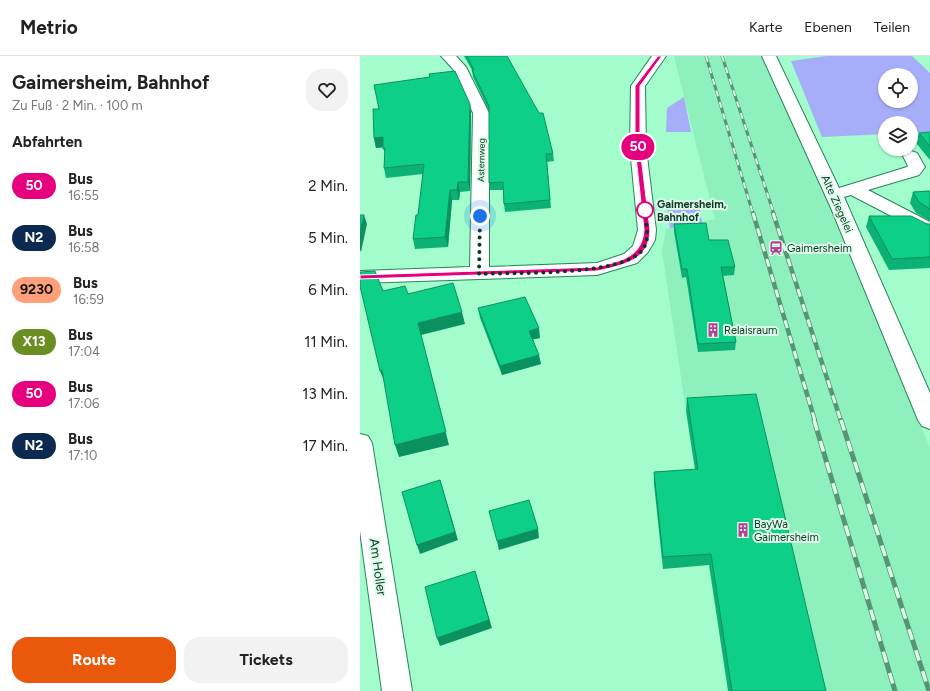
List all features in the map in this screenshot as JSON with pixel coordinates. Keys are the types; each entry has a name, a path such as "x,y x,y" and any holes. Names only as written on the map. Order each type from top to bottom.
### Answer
{"street":[{"name":"Asternweg","path":"452,56 459,67 481,113 479,274"},
{"path":"360,277 597,269 618,264 634,257 643,249 647,230 638,148 638,86 659,56"},
{"name":"Alte Ziegelei","path":"769,56 833,195 930,420"},
{"path":"833,195 855,190 913,171 917,167 911,156"},
{"path":"855,190 930,229"},
{"name":"Am Holler","path":"360,443 397,691"}],"shaded area":[{"path":"674,56 762,56 826,196 930,448 930,691 820,691 754,407 686,411 662,251 666,229 715,219"},
{"path":"827,56 912,56 930,73 930,132 918,133 918,116 878,116 878,134 822,137 791,61"},
{"path":"684,97 691,132 666,132 667,108"},
{"path":"698,201 703,226 670,228 666,202"}],"building":[{"path":"467,56 507,56 539,113 543,113 553,154 546,154 550,200 504,204 503,182 489,183 489,106"},
{"path":"455,71 470,104 468,182 458,182 457,190 450,190 445,237 413,239 416,215 418,215 424,164 384,168 385,148 383,149 383,137 374,138 373,109 379,109 374,85 430,77 429,74"},
{"path":"930,132 930,146 919,133"},
{"path":"930,191 930,209 919,202 913,192"},
{"path":"360,215 364,215 360,232"},
{"path":"869,216 911,216 930,224 930,257 892,259"},
{"path":"706,223 709,240 728,240 735,267 721,267 736,342 698,344 687,269 682,269 674,224"},
{"path":"375,271 383,291 405,286 408,294 453,283 462,312 418,323 446,432 395,445 382,370 380,371 360,286 360,272"},
{"path":"525,297 539,328 529,331 539,355 500,366 478,308"},
{"name":"BayWa Gaimersheim","path":"756,394 826,691 732,691 711,554 663,557 654,472 698,469 687,398"},
{"path":"440,480 455,532 417,545 402,492"},
{"path":"529,500 538,529 497,541 489,511"},
{"path":"475,571 489,620 437,638 425,587"}],"railway":[{"path":"706,56 753,214"},
{"path":"722,56 774,214"},
{"path":"753,213 815,421"},
{"path":"773,213 841,421"},
{"path":"814,420 895,691"},
{"path":"841,420 929,691"}],"bus line":[{"name":"50","path":"360,277 597,269 618,264 634,257 643,249 647,230 638,148 638,86 642,78 656,62 659,56"}],"place":[{"name":"Gaimersheim, Bahnhof","path":"645,210"},
{"name":"Gaimersheim","path":"776,248"},
{"name":"Relaisraum","path":"713,330"},
{"name":"BayWa Gaimersheim","path":"743,530"}],"route":[{"path":"480,216 479,274 597,269 618,264 634,257 643,249 647,230 645,210"}]}
